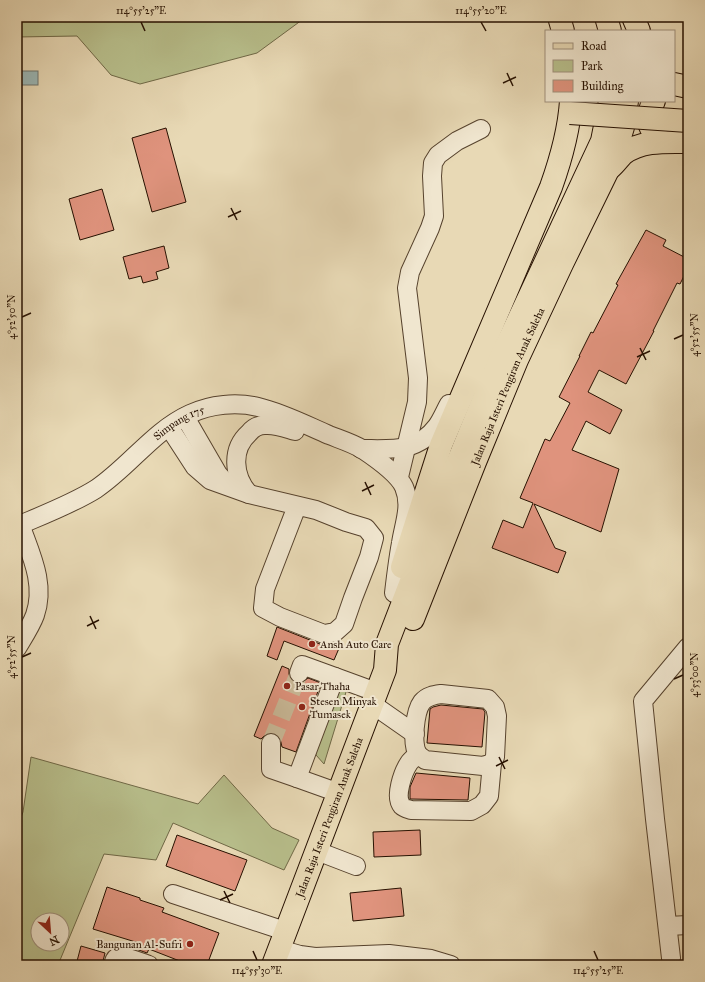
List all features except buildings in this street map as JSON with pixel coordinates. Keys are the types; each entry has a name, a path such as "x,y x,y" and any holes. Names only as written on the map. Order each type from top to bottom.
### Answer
{"main road":[{"path":"559,17 563,30"},
{"path":"606,17 610,30"},
{"path":"624,17 627,30"},
{"path":"634,17 639,30"},
{"path":"675,84 688,87"},
{"path":"675,92 688,91"},
{"name":"Jalan Raja Isteri Pengiran Anak Saleha","path":"385,670 387,644 389,638 453,473 501,357 602,141 610,102"},
{"name":"Jalan Raja Isteri Pengiran Anak Saleha","path":"279,948 385,670 402,648 472,469 517,360 608,170 623,128 627,102"},
{"path":"634,102 688,106"},
{"path":"654,102 649,111 649,122 653,131 659,136 688,142"},
{"path":"389,638 388,615 441,445 551,187 564,149 571,107 688,121"},
{"path":"608,170 623,154 639,146 654,142 688,142"}],"street":[{"path":"398,477 417,402 418,378 407,288 410,272 434,216 432,176 433,164 438,155 457,141 481,129"},
{"name":"Simpang 175","path":"358,447 405,448 417,444 427,437 438,425 456,390 479,354"},
{"name":"Simpang 175","path":"18,525 69,503 96,489 116,473 156,436 186,417 212,406 234,404 258,407 288,417 358,447 398,477 404,486 408,500 408,513 401,541 394,593"},
{"path":"186,417 218,474 230,488"},
{"path":"249,494 240,478 236,460 237,448 242,439 254,427 275,425 325,440 358,447"},
{"path":"169,427 195,467 210,480 249,494 316,510 366,528 374,538 369,557 344,624 335,632 324,634 280,617 263,608 265,589 297,506"},
{"path":"17,648 35,615 40,590 36,570 18,525"},
{"path":"671,958 643,700 688,647"},
{"path":"299,673 302,664 335,677 374,698 415,734"},
{"path":"296,778 335,677"},
{"path":"418,754 409,763 403,776 399,800 403,806 411,810 472,811 482,805 489,796 492,763 495,757 497,716 495,707 488,699 441,694 431,696 421,703 416,718 415,746 418,754 425,760 483,766 492,763"},
{"path":"271,743 272,769 339,793"},
{"path":"317,850 356,866"},
{"path":"174,894 279,948 300,955 315,957 389,954 431,958 451,965"},
{"path":"668,926 688,924"},
{"path":"113,965 118,957 124,957 149,965"}],"green space":[{"path":"17,17 306,17 257,53 140,84 111,75 77,36 17,37"},
{"path":"332,676 350,679 324,764 316,755 312,731"},
{"path":"31,757 198,804 224,775 272,828 299,840 284,870 173,823 156,860 104,854 70,936 70,912 30,912 30,952 63,952 58,965 17,965 17,828 23,812"}],"water":[{"path":"17,71 38,71 38,85 17,85"}],"tunnel":[{"path":"271,743 299,673"}],"place":[{"name":"Ansh Auto Care","path":"312,644"},
{"name":"Pasar Thaha","path":"287,686"},
{"name":"Stesen Minyak Tumasek","path":"302,707"},
{"name":"Bangunan Al-Sufri","path":"190,944"}]}
